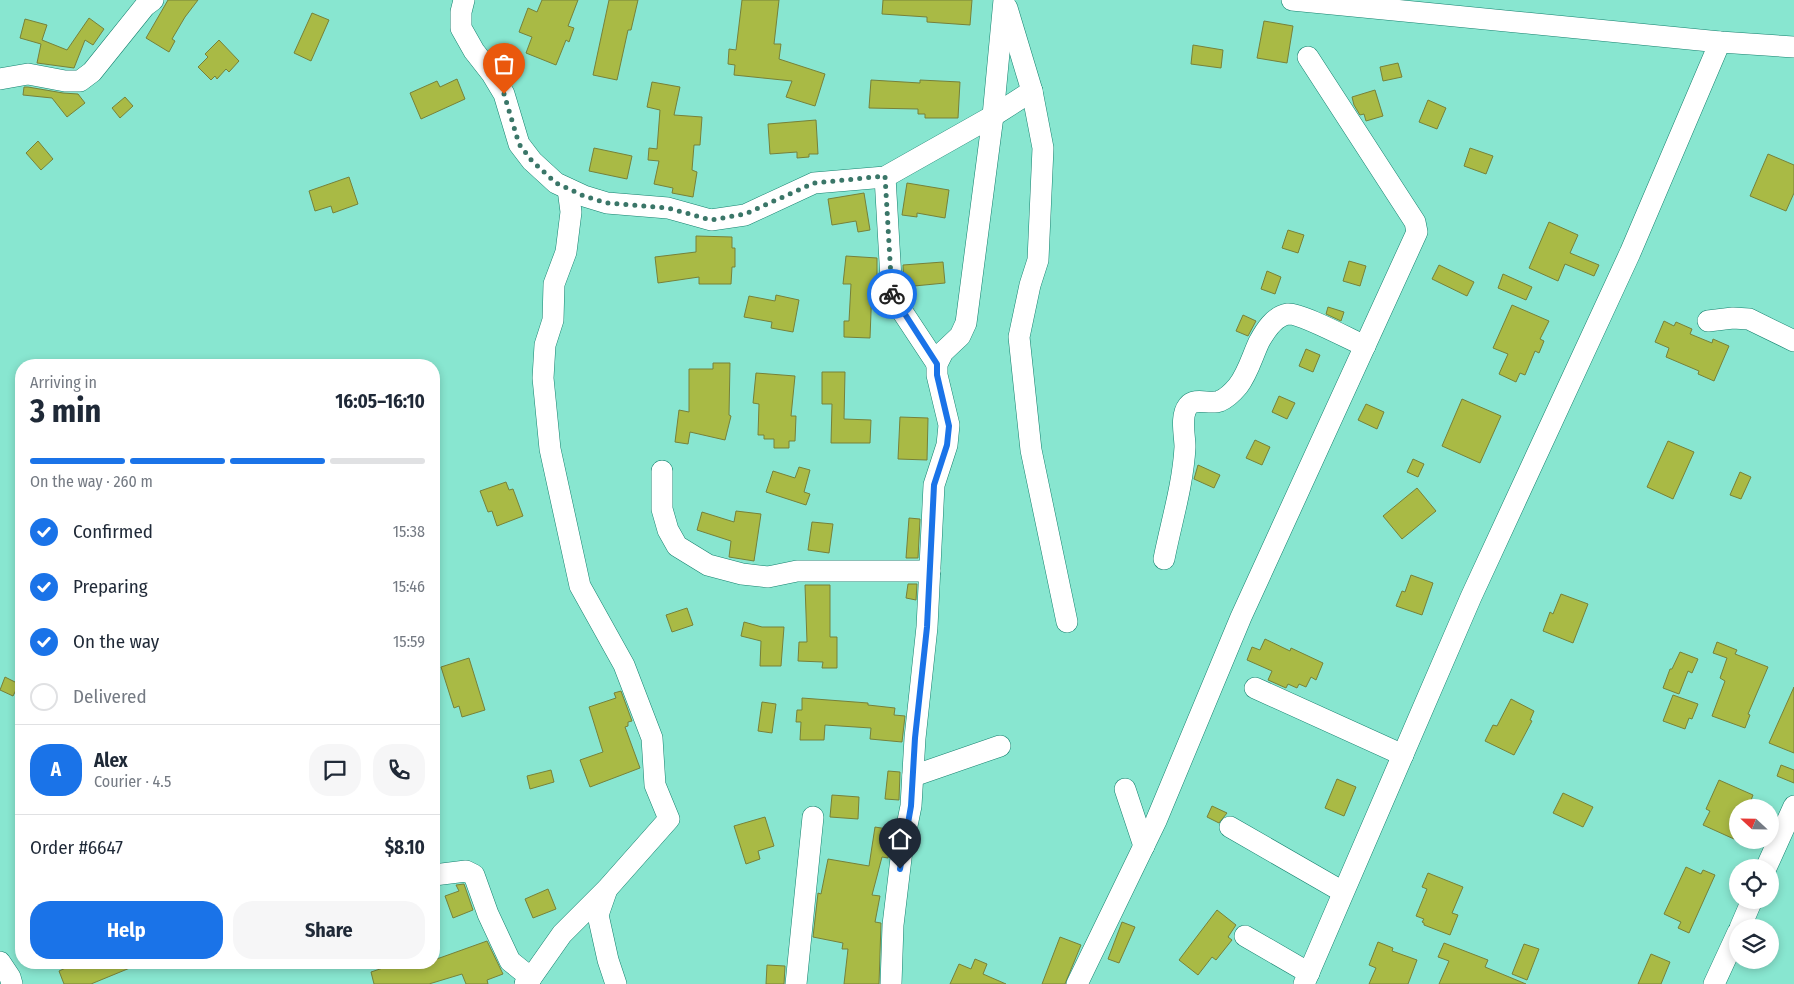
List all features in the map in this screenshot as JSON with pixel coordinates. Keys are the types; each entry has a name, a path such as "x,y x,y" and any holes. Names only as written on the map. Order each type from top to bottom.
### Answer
{"street":[{"path":"0,79 28,74 65,82 80,81 92,72 145,6 153,0"},
{"path":"464,0 461,12 461,28 474,51 492,74 504,94 519,144 532,161 556,183 584,196 607,203 668,208 711,220 745,214 814,183 885,176 992,116 1032,91"},
{"path":"1004,0 1032,91 1043,148 1038,260 1030,286 1019,337 1032,450 1067,622"},
{"path":"891,984 893,925 902,850 911,806 915,738 927,627 934,485 947,445 949,426 937,375 937,364 943,352 960,336 966,323 992,116 1004,0"},
{"path":"1292,0 1352,3 1720,42 1794,47"},
{"path":"1245,936 1306,979 1479,580 1630,253 1720,42"},
{"path":"1077,984 1156,820 1241,617 1417,232 1415,222 1308,57"},
{"path":"885,176 892,296 937,364"},
{"path":"440,874 466,871 474,875 488,914 510,961 528,981 562,934 606,889 669,819 655,785 652,738 624,665 580,586 550,449 543,378 545,345 553,320 554,284 566,252 572,212 568,189"},
{"path":"1164,559 1183,467 1185,446 1184,418 1189,404 1194,402 1211,403 1220,401 1229,395 1246,374 1264,332 1274,321 1288,314 1302,317 1365,346"},
{"path":"1708,321 1732,318 1748,319 1794,341"},
{"path":"662,471 662,509 668,530 677,546 708,565 742,574 768,577 797,571 930,570"},
{"path":"1255,688 1403,755"},
{"path":"912,776 1000,746"},
{"path":"1125,789 1144,846"},
{"path":"1770,859 1794,806"},
{"path":"796,984 813,817"},
{"path":"1230,828 1344,892"},
{"path":"606,889 598,915 608,960 616,984"},
{"path":"1714,984 1729,952"},
{"path":"0,962 10,977 12,984"}],"building":[{"path":"168,0 198,0 172,39 175,41 169,52 146,38"},
{"path":"542,0 578,0 568,26 574,28 569,42 566,40 556,65 526,53 532,37 519,32 528,8 537,12"},
{"path":"609,0 638,0 631,30 628,30 617,80 593,75"},
{"path":"742,0 779,0 774,44 781,44 779,59 825,74 815,106 786,97 792,81 734,75 735,65 728,64 729,49 736,50"},
{"path":"883,0 972,0 970,25 927,22 927,17 882,14"},
{"path":"312,13 329,20 311,61 294,53"},
{"path":"89,18 104,29 93,45 85,40 74,68 37,63 41,44 20,38 25,19 47,25 42,40 67,50"},
{"path":"1264,21 1293,26 1287,63 1257,58"},
{"path":"219,40 239,61 229,72 226,69 217,79 215,76 211,80 198,67 208,57 205,54"},
{"path":"1193,45 1223,50 1221,68 1191,64"},
{"path":"1398,63 1402,77 1383,81 1380,67"},
{"path":"457,79 465,99 421,119 410,93 437,81 440,87"},
{"path":"871,80 920,83 920,80 960,82 958,118 925,118 925,114 918,114 918,109 869,108"},
{"path":"652,82 680,87 674,115 702,117 700,145 694,145 692,170 697,172 693,197 672,193 673,188 654,184 659,161 648,160 649,148 657,149 660,110 647,107"},
{"path":"24,87 78,94 85,103 67,117 52,98 23,95"},
{"path":"1375,90 1383,116 1366,121 1364,114 1360,115 1354,105 1352,97"},
{"path":"125,97 133,106 120,118 112,108"},
{"path":"1428,100 1446,108 1437,129 1419,122"},
{"path":"816,120 818,154 809,154 809,157 797,158 797,152 770,154 768,124"},
{"path":"38,141 53,159 41,170 26,153"},
{"path":"594,148 632,156 627,179 589,171"},
{"path":"1470,148 1493,156 1486,174 1464,166"},
{"path":"1768,154 1794,165 1794,193 1786,211 1750,196"},
{"path":"349,177 358,204 333,213 331,206 315,211 309,191"},
{"path":"907,183 949,190 945,218 917,213 917,217 902,215"},
{"path":"864,193 870,230 858,232 856,221 832,225 828,199"},
{"path":"1549,222 1578,235 1570,253 1599,265 1594,276 1565,264 1558,281 1529,268"},
{"path":"1288,230 1304,235 1298,253 1282,248"},
{"path":"696,236 732,237 732,248 735,248 735,267 732,267 731,284 699,284 699,277 658,283 655,257 696,252"},
{"path":"846,256 877,258 877,286 872,286 870,338 844,337 844,321 849,321 851,284 843,284"},
{"path":"1349,261 1366,266 1360,286 1343,281"},
{"path":"943,262 945,283 904,287 903,265"},
{"path":"1439,265 1474,282 1467,296 1432,279"},
{"path":"1267,271 1281,277 1275,294 1261,289"},
{"path":"1503,274 1532,287 1526,300 1498,288"},
{"path":"776,295 799,300 793,332 771,328 772,322 744,317 749,296 775,301"},
{"path":"1512,305 1549,321 1540,339 1544,341 1539,353 1535,351 1525,375 1520,373 1516,382 1499,374 1508,354 1493,348"},
{"path":"1328,307 1344,312 1341,321 1326,314"},
{"path":"1243,315 1256,321 1248,336 1236,331"},
{"path":"1664,321 1674,326 1676,322 1692,329 1690,334 1712,343 1713,339 1729,346 1714,381 1698,374 1699,371 1666,357 1669,348 1655,342"},
{"path":"1306,349 1320,355 1313,372 1299,366"},
{"path":"713,363 730,363 729,415 731,416 725,440 690,432 688,444 675,442 679,410 689,412 689,369 713,369"},
{"path":"822,372 845,372 844,419 871,420 870,443 831,443 832,404 822,404"},
{"path":"756,373 795,376 791,416 796,416 795,441 789,441 789,448 774,448 774,439 764,439 764,435 758,435 759,404 753,403"},
{"path":"1279,396 1295,403 1287,419 1272,412"},
{"path":"1462,399 1501,416 1480,463 1442,446"},
{"path":"1366,404 1384,412 1377,429 1358,420"},
{"path":"900,417 928,418 927,460 898,459"},
{"path":"1255,440 1270,447 1262,465 1246,458"},
{"path":"1668,441 1694,452 1673,499 1647,487"},
{"path":"1413,459 1424,464 1418,477 1407,472"},
{"path":"1198,465 1220,475 1214,488 1194,479"},
{"path":"799,467 810,470 804,492 810,494 806,505 766,492 773,471 795,478"},
{"path":"1740,472 1751,477 1741,499 1730,495"},
{"path":"506,482 509,490 513,489 523,516 497,526 492,511 488,512 480,491"},
{"path":"1417,488 1436,511 1402,539 1383,516"},
{"path":"736,511 761,514 754,561 729,557 731,541 697,530 702,512 734,522"},
{"path":"909,518 920,519 918,558 906,558"},
{"path":"812,522 833,524 829,553 808,550"},
{"path":"1411,575 1433,583 1422,615 1396,606 1402,591 1405,592"},
{"path":"908,584 917,584 916,600 906,598"},
{"path":"805,585 830,585 830,637 837,637 837,668 822,668 823,662 798,661 799,642 807,642"},
{"path":"1561,594 1588,604 1573,643 1543,631 1550,612 1553,614"},
{"path":"687,608 693,625 672,632 666,615"},
{"path":"744,622 762,627 784,627 781,666 760,666 761,641 741,636"},
{"path":"1265,639 1290,651 1291,648 1323,663 1316,680 1311,677 1306,687 1299,684 1297,688 1288,684 1286,688 1268,680 1272,671 1247,660 1252,647 1260,650"},
{"path":"1717,642 1737,650 1735,654 1768,667 1748,714 1750,715 1745,728 1712,716 1725,681 1720,678 1727,658 1713,653"},
{"path":"1680,652 1698,659 1692,673 1688,671 1679,694 1663,688 1670,669 1672,669"},
{"path":"469,658 485,710 462,717 459,706 454,708 441,667"},
{"path":"5,677 15,682 13,696 0,690"},
{"path":"1794,687 1794,753 1769,743"},
{"path":"621,691 632,721 628,722 628,726 625,727 640,768 590,787 580,760 603,752 589,707 616,698 614,693"},
{"path":"1673,695 1698,704 1692,719 1689,718 1685,729 1663,721"},
{"path":"802,698 868,703 868,705 895,708 894,715 905,716 902,742 870,739 871,728 825,725 824,740 800,740 801,722 796,722 797,710 802,710"},
{"path":"1511,699 1534,711 1530,720 1532,721 1514,755 1485,741 1493,725 1497,726"},
{"path":"762,702 776,704 772,733 758,731"},
{"path":"1781,765 1794,770 1794,783 1777,776"},
{"path":"551,770 554,782 530,789 527,776"},
{"path":"888,771 900,772 899,800 885,799"},
{"path":"1337,779 1356,787 1344,816 1325,808"},
{"path":"1719,780 1753,795 1751,799 1729,799 1729,837 1703,825 1710,811 1706,809"},
{"path":"1563,793 1593,807 1583,827 1553,813"},
{"path":"832,795 859,797 858,819 830,817"},
{"path":"1212,806 1227,813 1219,823 1207,817"},
{"path":"765,817 774,846 758,851 760,859 746,864 734,826"},
{"path":"875,827 893,830 888,858 882,857 872,895 880,896 875,922 881,923 879,984 844,984 848,949 842,949 843,943 813,937 818,893 821,894 828,859 869,866"},
{"path":"1686,867 1701,874 1703,870 1715,875 1689,933 1678,928 1681,922 1664,914"},
{"path":"1428,873 1463,887 1452,913 1458,915 1450,935 1424,925 1422,922 1424,919 1416,916 1427,889 1422,887"},
{"path":"464,884 473,910 453,918 445,896 459,891 456,885"},
{"path":"548,889 556,909 533,918 525,899"},
{"path":"1217,910 1236,925 1228,937 1232,940 1216,960 1212,957 1198,975 1179,960"},
{"path":"1122,922 1135,927 1119,963 1108,959"},
{"path":"1060,937 1081,945 1065,984 1042,984"},
{"path":"487,941 503,974 487,980 488,984 466,984 462,974 429,984 374,984 371,972 380,969 440,969 440,958"},
{"path":"1378,942 1393,948 1392,951 1417,960 1408,984 1369,984 1376,968 1369,965"},
{"path":"1444,943 1488,960 1485,967 1526,984 1439,984 1449,961 1438,957"},
{"path":"1524,944 1539,949 1527,980 1512,974"},
{"path":"1651,954 1670,962 1661,984 1638,984"},
{"path":"975,959 987,964 983,974 1006,984 950,984 959,964 971,969"},
{"path":"767,965 785,966 784,984 766,984"},
{"path":"63,969 127,969 91,984 64,984 59,971"}],"way so far":[{"path":"504,94 519,144 532,161 556,183 584,196 607,203 668,208 711,220 745,214 814,183 885,176 892,294"}],"route":[{"path":"892,294 937,364 937,375 949,426 947,445 934,485 927,627 915,738 911,806 900,869"}]}
